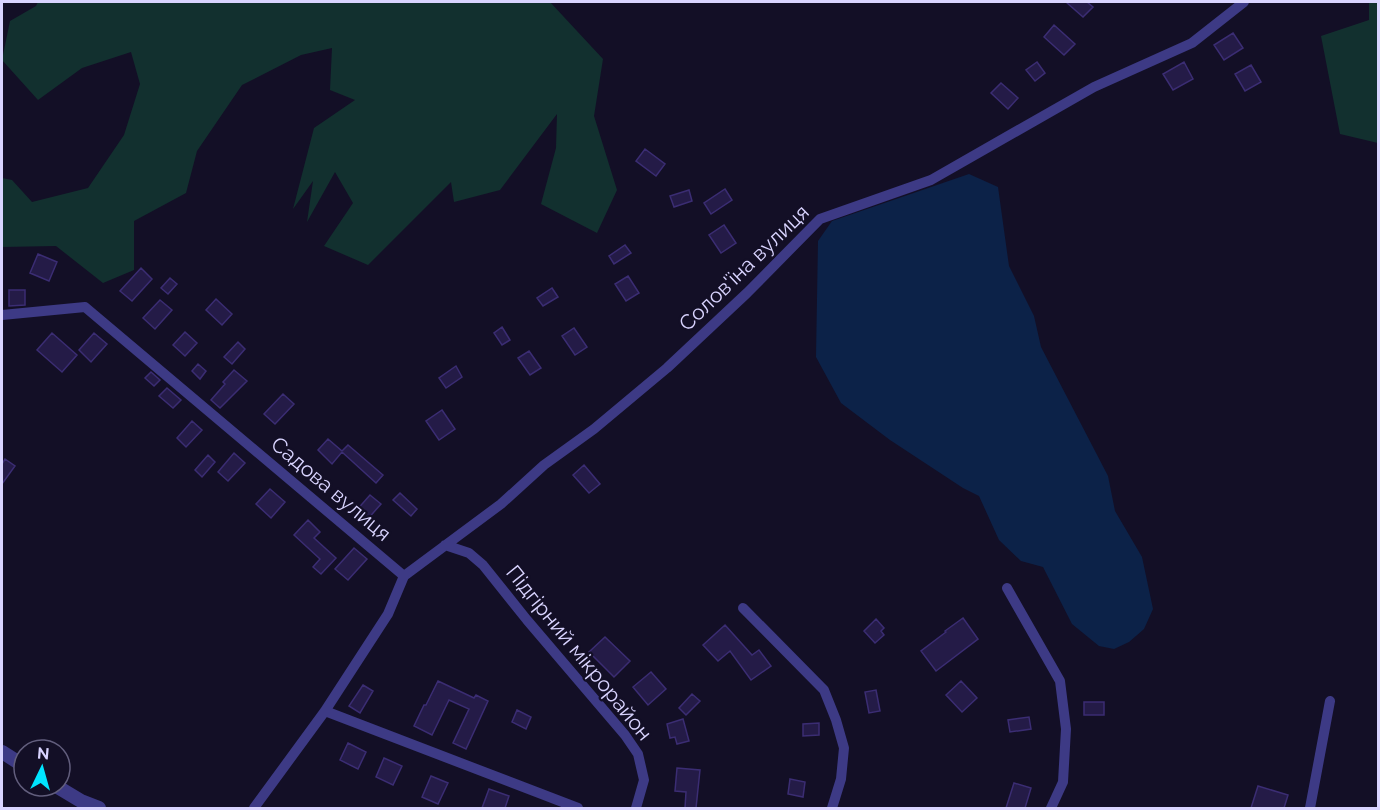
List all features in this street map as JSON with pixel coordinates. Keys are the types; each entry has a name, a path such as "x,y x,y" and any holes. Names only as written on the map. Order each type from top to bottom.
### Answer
{"street":[{"name":"Солов'їна вулиця","path":"404,576 501,504 544,465 594,429 667,368 747,293 820,219 931,180 1094,87 1192,43 1244,2"},
{"name":"Садова вулиця","path":"2,315 85,307 404,576"},
{"name":"Підгірний мікрорайон","path":"445,545 469,553 483,565 625,735 638,754 644,780 636,808"},
{"path":"254,808 324,711 388,614 404,576"},
{"path":"1007,588 1060,681 1066,729 1063,782 1051,808"},
{"path":"743,608 824,690 844,748 841,779 832,808"},
{"path":"1310,808 1330,701"},
{"path":"324,711 578,808"},
{"path":"72,796 99,808"}],"green space":[{"path":"38,2 550,2 603,59 594,116 617,190 597,233 541,204 556,148 557,114 500,190 454,202 451,182 368,265 324,246 353,203 335,172 307,222 313,181 293,209 314,128 355,100 330,90 332,48 301,55 242,85 197,151 186,193 134,221 134,270 103,283 56,246 2,247 2,178 12,180 32,202 88,188 124,135 140,84 131,52 82,68 38,100 2,60 10,21 36,6"},
{"path":"1369,2 1378,2 1378,143 1340,134 1321,36 1369,20"}],"water":[{"path":"969,174 998,187 1009,266 1034,316 1041,347 1108,476 1115,511 1142,557 1153,609 1144,629 1129,642 1114,649 1099,646 1072,624 1043,567 1021,561 999,540 979,496 890,440 841,403 816,357 818,241 832,221"}],"building":[{"path":"1066,2 1087,2 1093,7 1083,17"},
{"path":"1054,25 1075,44 1064,55 1044,37"},
{"path":"1233,33 1243,48 1224,60 1214,45"},
{"path":"1037,62 1045,73 1035,81 1026,70"},
{"path":"1184,62 1193,79 1173,90 1163,74"},
{"path":"1251,65 1261,82 1245,91 1235,74"},
{"path":"1001,83 1018,98 1008,109 991,93"},
{"path":"645,149 665,164 656,176 636,161"},
{"path":"725,189 732,200 711,214 704,203"},
{"path":"689,190 692,201 674,207 670,196"},
{"path":"724,225 736,243 721,253 709,235"},
{"path":"625,245 631,253 614,264 609,256"},
{"path":"38,254 57,262 49,281 30,273"},
{"path":"141,268 152,279 132,301 120,291"},
{"path":"628,276 639,293 626,301 615,284"},
{"path":"170,278 177,284 168,294 161,288"},
{"path":"552,288 558,297 543,306 537,298"},
{"path":"9,290 25,290 25,305 9,306"},
{"path":"216,299 232,314 222,325 206,310"},
{"path":"160,300 172,310 155,329 143,318"},
{"path":"502,327 510,340 502,345 494,333"},
{"path":"574,328 587,347 575,355 562,336"},
{"path":"185,332 197,343 185,356 173,345"},
{"path":"52,333 77,355 62,372 37,350"},
{"path":"94,333 107,344 91,362 79,350"},
{"path":"238,342 245,349 232,364 224,357"},
{"path":"529,351 541,368 530,375 518,358"},
{"path":"198,364 206,371 200,379 192,371"},
{"path":"456,366 462,377 446,388 439,378"},
{"path":"234,370 247,381 220,408 211,400"},
{"path":"151,372 160,380 154,386 145,378"},
{"path":"167,388 181,400 173,408 159,396"},
{"path":"283,394 294,404 275,424 264,414"},
{"path":"442,410 455,429 439,440 426,421"},
{"path":"192,421 202,430 186,447 177,438"},
{"path":"328,439 342,451 348,445 383,475 376,483 342,452 332,464 318,450"},
{"path":"234,453 245,463 228,481 218,472"},
{"path":"208,455 215,462 202,477 195,470"},
{"path":"5,459 15,466 2,484 2,464"},
{"path":"584,465 600,484 589,493 573,475"},
{"path":"270,489 285,502 271,518 256,504"},
{"path":"400,493 417,509 411,516 393,500"},
{"path":"370,495 381,504 366,521 355,512"},
{"path":"308,520 320,532 314,538 336,558 321,574 313,567 320,559 294,535"},
{"path":"354,548 367,559 348,580 335,569"},
{"path":"963,618 978,639 936,671 921,651"},
{"path":"876,619 884,628 881,631 884,635 875,643 864,631"},
{"path":"725,625 752,655 759,650 771,666 751,680 730,651 718,661 703,645"},
{"path":"605,637 630,661 614,677 589,652"},
{"path":"651,672 666,689 648,705 633,687"},
{"path":"438,681 474,698 476,695 488,701 466,749 453,743 469,709 449,700 432,735 414,726"},
{"path":"961,681 977,698 962,712 946,695"},
{"path":"363,685 373,691 360,713 349,706"},
{"path":"876,690 880,711 869,713 865,692"},
{"path":"692,694 700,701 686,715 679,708"},
{"path":"1084,702 1104,702 1104,715 1084,715"},
{"path":"517,710 531,717 526,729 512,722"},
{"path":"1029,717 1031,729 1010,732 1008,720"},
{"path":"683,719 689,741 677,744 675,737 670,738 667,724"},
{"path":"819,723 819,735 803,736 803,724"},
{"path":"348,743 366,752 358,769 340,760"},
{"path":"384,758 402,766 393,785 376,777"},
{"path":"677,768 700,770 696,808 685,808 686,792 675,791"},
{"path":"431,776 448,783 438,804 422,797"},
{"path":"790,779 805,782 803,797 788,794"},
{"path":"1014,783 1031,788 1025,808 1006,808"},
{"path":"1258,786 1288,795 1284,808 1251,808"},
{"path":"489,789 509,796 505,808 482,808"}]}
